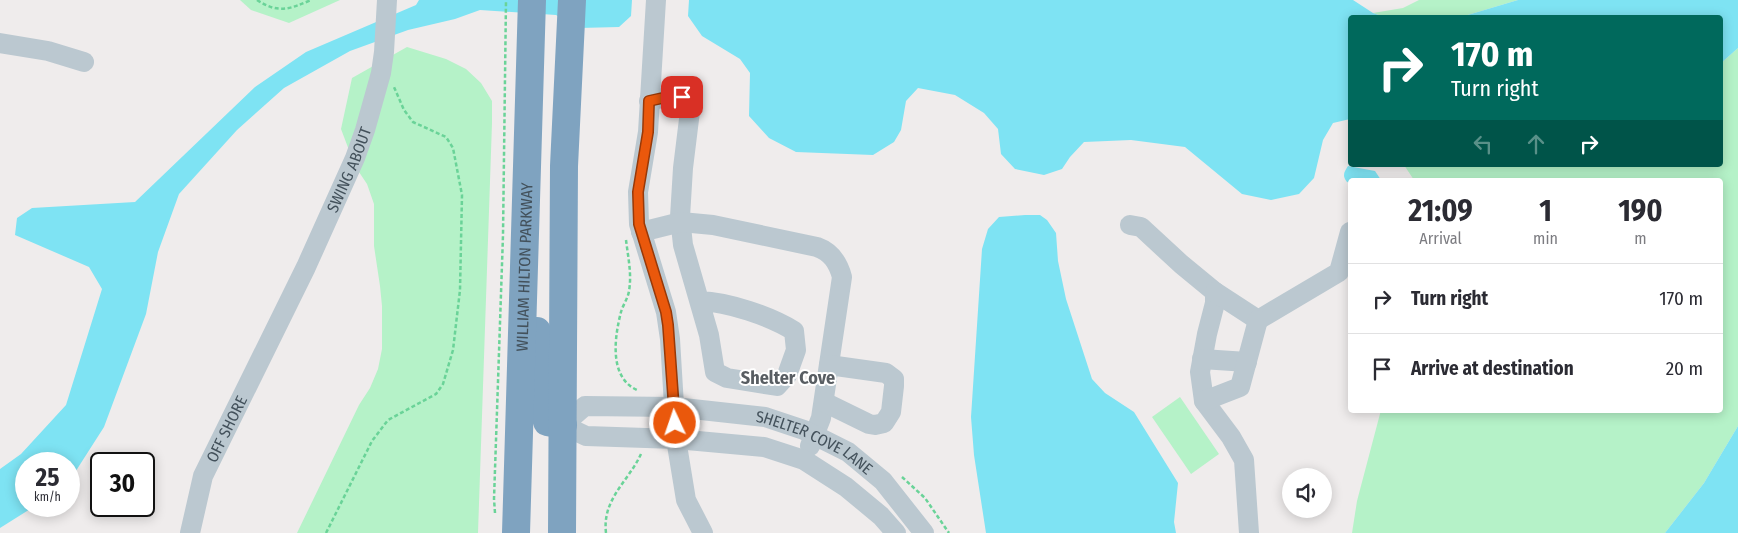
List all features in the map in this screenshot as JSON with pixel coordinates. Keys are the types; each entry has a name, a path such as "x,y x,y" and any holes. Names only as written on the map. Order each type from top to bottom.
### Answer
{"highway":[{"name":"WILLIAM HILTON PARKWAY","path":"506,524 526,194 532,0"},
{"path":"562,533 564,166 572,0"},
{"path":"526,194 542,401 547,422 563,426"}],"street":[{"path":"633,236 639,224 638,192 648,132 656,0"},
{"name":"SWING ABOUT","path":"275,328 306,268 365,130 382,68 386,7"},
{"path":"0,43 48,50 84,62"},
{"path":"649,101 667,97 682,97 691,103 683,168 681,222 684,245 709,335 715,372 726,378 777,386 787,375 796,350 794,331 783,324 729,305 700,301"},
{"path":"633,236 681,222 712,225 817,247 826,250 834,258 842,277 824,402 821,418 804,460"},
{"path":"1130,226 1141,227 1215,292 1258,320"},
{"path":"633,236 666,312 670,339 676,439 686,500 703,533"},
{"path":"1204,401 1240,387 1258,320 1339,272 1348,239"},
{"path":"1215,292 1215,303 1200,372 1204,401 1231,437 1244,460 1249,533"},
{"name":"OFF SHORE","path":"190,533 202,476 275,328"},
{"path":"1202,360 1247,362"},
{"path":"824,402 869,424 875,425 884,423 891,412 894,378 886,373 829,365"},
{"name":"SHELTER COVE LANE","path":"896,533 881,516 846,487 804,460 764,447 676,439 586,436 563,426 584,406 674,407 764,417 814,434 848,452 883,481 924,533"}],"path":[{"path":"256,0 265,6 286,10 311,0"},
{"path":"506,0 503,235 494,499 506,524"},
{"path":"326,533 372,441 388,420 436,394 443,384 453,350 460,290 462,195 453,148 446,137 413,122 404,110 392,80 382,68"},
{"path":"633,236 629,292 622,311 615,342 618,366 623,378 634,389 643,392"},
{"path":"606,533 609,504 635,468 649,438"}],"green space":[{"path":"240,0 340,0 289,23 251,10"},
{"path":"1419,0 1518,0 1468,15 1378,15 1373,13 1403,8"},
{"path":"407,47 446,59 466,69 481,83 492,101 478,533 297,533 359,405 370,388 378,369 382,349 382,306 374,246 374,204 367,184 355,166 341,129 352,78"},
{"path":"1738,48 1738,426 1704,483 1665,533 1352,533 1357,501 1380,413 1723,413 1723,178 1413,178 1405,167 1723,167 1723,61"},
{"path":"1180,397 1219,454 1191,474 1152,417"}],"water":[{"path":"419,0 632,0 631,16 619,27 579,28 556,15 480,10 455,19 408,30 350,51 284,88 237,130 179,194 158,252 146,314 104,427 80,464 80,452 23,452 66,405 102,289 89,267 15,235 17,218 32,208 135,202 255,87 306,52 416,5"},
{"path":"689,0 1353,0 1378,15 1348,15 1348,119 1333,123 1323,140 1314,178 1299,194 1271,200 1242,194 1185,147 1131,140 1084,142 1062,169 1044,175 1015,169 1001,154 998,129 984,113 955,95 918,88 906,101 901,130 894,142 873,155 796,152 769,138 749,116 750,73 740,59 702,36 688,16"},
{"path":"1518,0 1738,0 1738,48 1723,61 1723,15 1468,15"},
{"path":"1348,166 1375,171 1380,178 1348,178 1348,182 1344,178 1345,170"},
{"path":"1040,215 1047,220 1056,233 1058,261 1066,299 1092,379 1105,393 1134,412 1178,483 1174,522 1176,533 986,533 974,455 971,417 982,249 988,229 999,217"},
{"path":"1738,426 1738,533 1665,533 1704,483"},
{"path":"15,458 15,517 18,517 0,528 0,469"}],"district":[{"name":"Shelter Cove","path":"788,378"}],"route":[{"path":"675,423 670,339 666,312 639,224 638,192 648,132 649,101 667,97 682,97"}]}
